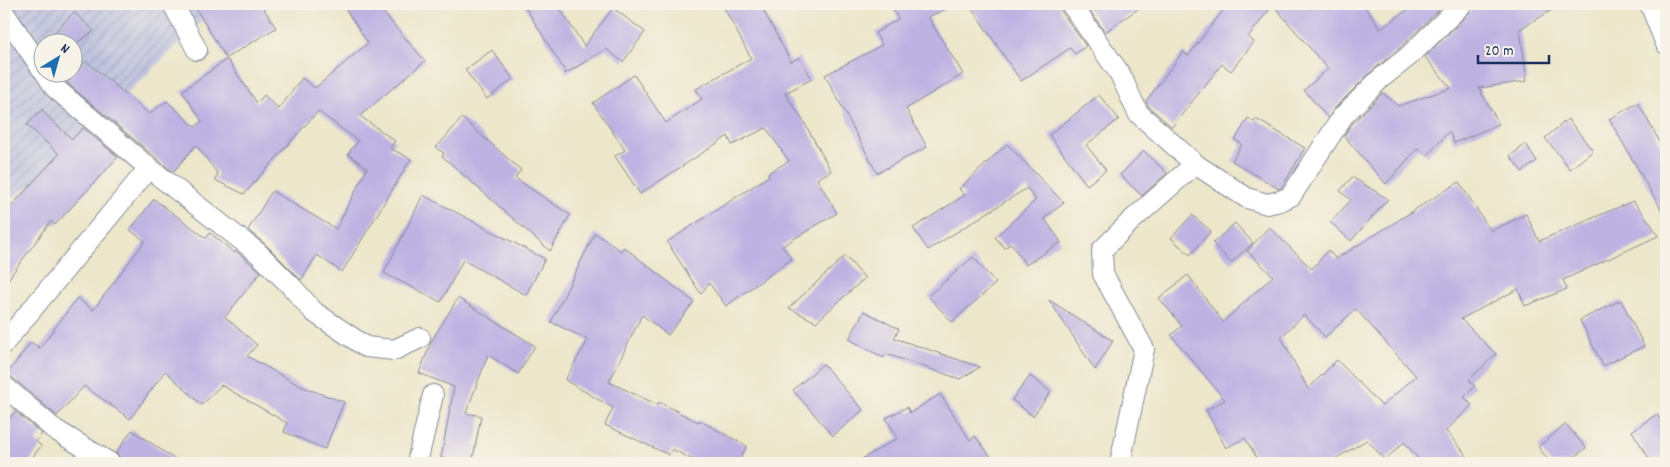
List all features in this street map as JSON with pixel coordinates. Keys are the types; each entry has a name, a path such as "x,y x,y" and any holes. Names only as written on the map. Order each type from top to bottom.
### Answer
{"street":[{"path":"173,4 197,50"},
{"path":"1071,4 1120,74 1138,114 1195,164 1247,198 1266,204 1291,196 1343,116 1380,79 1409,56 1462,4"},
{"path":"1650,4 1666,44"},
{"path":"4,13 32,54"},
{"path":"51,82 55,88 149,168 258,253 314,312 366,347 394,350 420,338"},
{"path":"1120,463 1144,349 1104,274 1102,250 1131,221 1195,164"},
{"path":"4,343 149,168"},
{"path":"4,386 54,429 110,463"},
{"path":"417,463 433,395"}],"shaded area":[{"path":"4,4 220,4 42,175 4,204"}],"building":[{"path":"193,4 261,4 276,28 226,58"},
{"path":"342,4 376,4 425,61 360,116 395,141 390,148 411,159 342,272 317,255 301,280 248,230 272,191 336,229 367,168 348,154 358,141 318,111 244,194 215,180 218,174 196,145 173,172 67,83 82,82 82,66 86,61 149,114 167,101 195,127 202,121 182,91 227,59 257,103 264,95 279,109 302,78 315,88 368,43"},
{"path":"523,4 557,4 584,46 613,8 645,32 623,62 606,49 565,74 565,71"},
{"path":"722,4 760,4 791,62 799,57 812,79 785,93 804,122 831,171 817,179 837,213 782,246 792,259 726,306 709,283 701,294 667,242 769,176 768,173 789,161 766,128 732,145 728,136 640,194 615,156 625,150 593,103 634,75 666,123 702,99 696,89 751,58"},
{"path":"891,4 957,4 928,17 963,74 906,109 927,147 877,173 825,75 882,45 875,33 898,19"},
{"path":"969,4 1059,4 1061,11 1086,46 1075,54 1070,48 1021,81"},
{"path":"1085,4 1145,4 1105,32"},
{"path":"1228,4 1363,4 1380,29 1416,4 1445,4 1401,47 1372,71 1335,108 1328,118 1304,90 1328,69 1273,5 1248,37 1254,42 1231,71 1222,64 1172,127 1148,106 1146,101 1183,52 1188,56"},
{"path":"1474,4 1562,4 1520,29 1527,81 1479,88 1499,124 1454,143 1449,131 1427,156 1418,148 1386,184 1344,136 1352,124 1383,93 1398,106 1451,88 1425,57 1470,12"},
{"path":"74,12 94,31 82,39 82,32 55,32"},
{"path":"492,50 513,79 487,99 465,70"},
{"path":"1099,95 1119,119 1086,145 1106,170 1087,185 1049,135"},
{"path":"1638,103 1666,153 1666,218 1609,119"},
{"path":"42,109 72,139 83,128 118,157 55,225 51,221 4,285 4,214 59,154 27,125"},
{"path":"462,118 521,170 515,178 570,215 550,251 442,156 444,153 436,148"},
{"path":"1248,118 1254,122 1256,119 1305,148 1279,189 1232,161 1242,144 1235,140"},
{"path":"1568,119 1593,151 1570,169 1545,138"},
{"path":"1007,144 1064,203 1044,218 1061,242 1026,265 1011,243 1005,248 995,237 1036,200 1027,188 928,250 913,228 965,195 959,189"},
{"path":"1526,144 1537,161 1522,172 1510,156"},
{"path":"1144,151 1167,173 1142,196 1120,175"},
{"path":"1352,177 1388,199 1351,241 1330,222 1351,200 1340,191"},
{"path":"1459,182 1491,231 1526,214 1539,241 1633,201 1658,236 1563,280 1567,289 1525,306 1518,289 1461,319 1496,354 1469,380 1475,386 1464,397 1472,405 1446,431 1473,463 1422,463 1404,442 1385,460 1367,440 1328,463 1260,463 1245,438 1226,448 1206,410 1225,400 1171,335 1182,326 1159,298 1188,275 1223,322 1273,276 1247,251 1269,227 1312,269 1328,250 1336,259 1410,213 1412,214 1411,212","holes":["1356,309 1416,376 1382,406 1337,360 1308,389 1281,337 1304,315 1325,337"]},
{"path":"423,195 545,259 526,295 463,260 441,302 384,273"},
{"path":"154,199 206,238 210,233 261,272 225,317 257,345 247,356 300,386 344,402 325,449 284,432 287,423 221,385 202,405 165,371 130,419 84,386 57,416 7,374 31,342 40,348 77,298 93,310 145,241 130,230"},
{"path":"1192,215 1211,231 1190,255 1171,238"},
{"path":"1235,223 1253,243 1231,263 1213,243"},
{"path":"595,233 621,251 624,247 694,302 668,335 642,315 609,382 658,405 659,402 698,422 699,420 747,446 738,463 699,463 672,449 669,455 605,425 613,408 565,380 588,340 551,322"},
{"path":"845,256 865,278 816,322 789,308"},
{"path":"973,257 996,283 952,322 928,296"},
{"path":"458,298 535,346 518,374 488,355 466,413 481,416 472,463 441,458 454,387 419,373 432,340"},
{"path":"1049,300 1113,341 1095,370"},
{"path":"1621,300 1644,346 1603,366 1580,320"},
{"path":"864,311 899,329 894,338 980,367 960,379 886,354 884,358 849,339"},
{"path":"823,364 863,410 833,436 793,390"},
{"path":"1030,376 1051,392 1033,416 1012,400"},
{"path":"940,394 970,440 975,436 996,463 855,463 898,438 886,418 907,407 910,413"},
{"path":"15,411 42,434 36,441 41,446 28,463 4,463 4,426"},
{"path":"1657,414 1666,427 1666,463 1652,463 1632,431"},
{"path":"1566,424 1586,448 1567,463 1551,463 1538,447"},
{"path":"132,430 180,463 125,463 116,453"}]}
